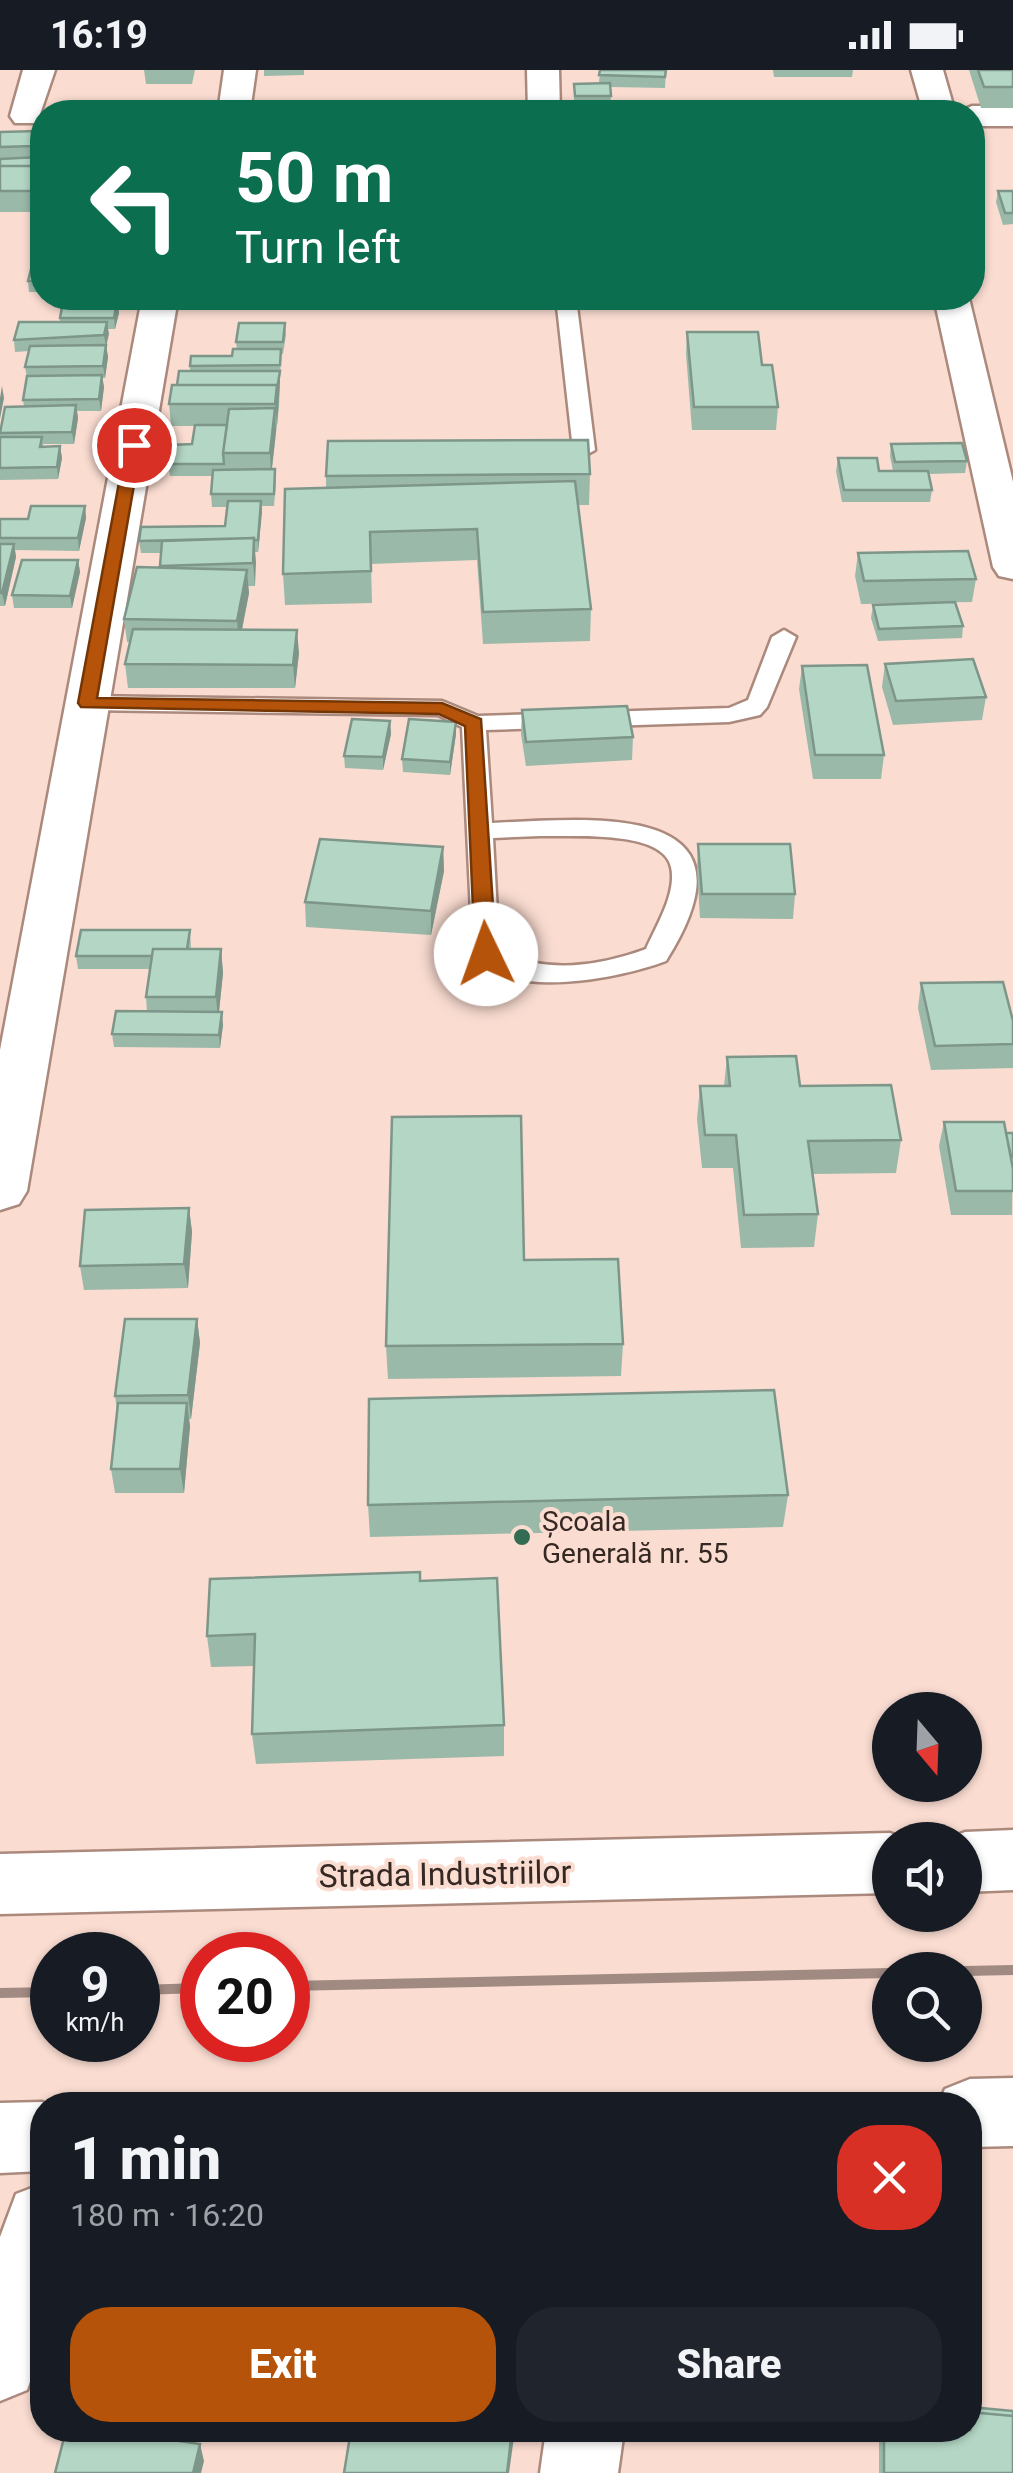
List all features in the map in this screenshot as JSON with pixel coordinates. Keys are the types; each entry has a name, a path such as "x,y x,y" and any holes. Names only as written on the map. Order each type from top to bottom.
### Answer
{"street":[{"path":"23,116 39,70"},
{"path":"236,100 240,70"},
{"path":"543,70 544,100"},
{"path":"927,70 936,100"},
{"path":"985,116 1013,116"},
{"path":"0,1191 158,310"},
{"path":"954,310 1013,566"},
{"path":"982,1861 1013,1860"},
{"name":"Strada Industriilor","path":"0,1884 872,1864"},
{"path":"982,2113 1013,2112"},
{"path":"0,2138 30,2137"},
{"path":"0,2363 30,2261"},
{"path":"580,2473 584,2442"}],"lane":[{"path":"567,310 584,450"},
{"path":"87,703 442,708 474,723 729,715 752,710 759,702 784,638"},
{"path":"474,723 486,954 501,965 524,973 614,970 657,955 680,902 684,867 672,847 646,832 540,828 480,831"}],"building":[{"path":"600,70 666,70 665,77 599,75"},
{"path":"978,70 1013,70 1013,87 984,87"},
{"path":"610,83 611,96 575,96 574,84"},
{"path":"30,131 30,146 0,147 0,132"},
{"path":"30,157 30,166 0,166 0,159"},
{"path":"0,166 30,166 30,191 0,191"},
{"path":"998,191 1013,191 1013,213 1005,213"},
{"path":"62,310 115,310 114,318 60,318"},
{"path":"19,322 107,322 104,335 14,340"},
{"path":"239,323 285,323 283,342 236,342"},
{"path":"687,332 758,332 762,365 772,365 778,407 694,407"},
{"path":"106,345 103,366 25,367 30,346"},
{"path":"233,349 281,349 280,365 190,366 191,356 232,356"},
{"path":"179,371 280,371 277,389 277,385 177,385"},
{"path":"102,375 99,399 23,400 27,376"},
{"path":"172,385 277,385 275,404 169,404"},
{"path":"76,405 72,432 0,433 5,407"},
{"path":"275,408 270,453 223,453 229,409"},
{"path":"195,425 227,425 224,464 168,464 171,445 192,444"},
{"path":"0,437 42,437 40,447 60,446 57,467 0,468"},
{"path":"588,440 590,474 326,476 328,441"},
{"path":"962,443 967,461 895,462 891,444"},
{"path":"838,458 877,458 879,471 928,471 932,490 844,490"},
{"path":"275,469 274,494 211,494 213,470"},
{"path":"575,481 591,609 483,612 477,529 370,532 371,571 283,574 285,489"},
{"path":"228,501 261,501 258,540 139,541 141,527 225,526"},
{"path":"31,506 85,506 78,538 0,538 0,519 28,519"},
{"path":"254,538 253,563 160,566 162,541"},
{"path":"0,544 14,544 2,593 0,593"},
{"path":"968,551 976,579 864,581 858,553"},
{"path":"22,560 78,560 70,596 12,595"},
{"path":"137,567 247,570 237,621 124,619"},
{"path":"955,602 963,626 879,629 873,605"},
{"path":"133,629 297,630 293,665 125,664"},
{"path":"973,659 986,697 896,701 885,664"},
{"path":"867,665 884,755 815,755 802,666"},
{"path":"627,706 633,737 526,742 522,710"},
{"path":"352,719 390,721 383,757 344,756"},
{"path":"409,719 456,722 450,762 402,759"},
{"path":"320,839 443,847 431,911 305,902"},
{"path":"698,844 790,844 795,894 702,894"},
{"path":"81,930 190,930 187,949 153,949 152,956 76,956"},
{"path":"153,949 221,949 216,997 146,997"},
{"path":"1003,982 1013,1021 1013,1044 935,1046 921,983"},
{"path":"116,1011 222,1012 219,1035 112,1034"},
{"path":"796,1056 800,1086 891,1085 901,1140 808,1141 818,1214 744,1215 736,1135 705,1135 700,1086 730,1086 727,1057"},
{"path":"521,1116 524,1260 618,1259 623,1344 386,1346 392,1117"},
{"path":"944,1122 1004,1122 1013,1191 956,1191"},
{"path":"1006,1133 1013,1133 1013,1157 1011,1157"},
{"path":"189,1208 184,1264 80,1266 85,1210"},
{"path":"125,1319 197,1319 188,1395 115,1396"},
{"path":"774,1390 788,1495 368,1505 369,1399"},
{"path":"118,1403 187,1403 180,1469 111,1469"},
{"path":"420,1572 420,1581 497,1578 504,1725 252,1734 255,1634 207,1636 210,1579"},
{"path":"982,2408 1013,2411 1013,2416 982,2413"},
{"path":"982,2413 1013,2416 1013,2473 884,2473 884,2442 982,2442"},
{"path":"63,2442 200,2444 193,2473 55,2473"},
{"path":"349,2442 511,2442 507,2473 344,2473"}],"railway":[{"path":"982,1971 1013,1970"},
{"path":"310,1986 872,1973"},
{"path":"160,1989 180,1989"},
{"path":"0,1993 30,1992"}],"place":[{"name":"Școala Generală nr. 55","path":"522,1537"}],"route":[{"path":"134,445 87,703 442,708 474,723 486,954"}]}
